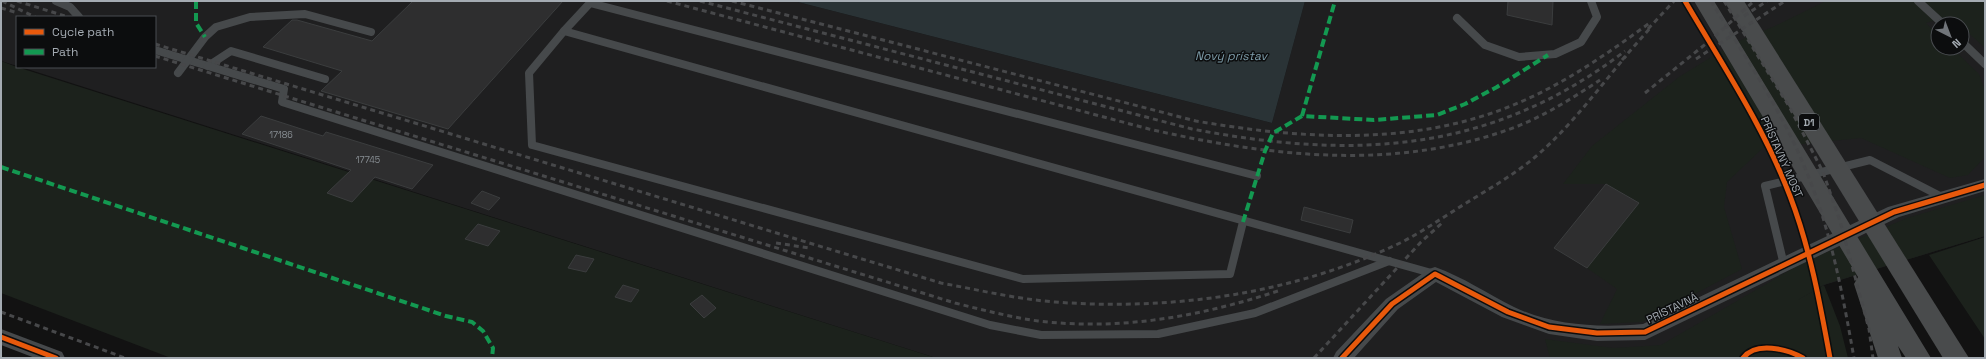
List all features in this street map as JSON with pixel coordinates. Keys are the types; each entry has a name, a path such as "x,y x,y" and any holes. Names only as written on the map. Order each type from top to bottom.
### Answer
{"highway":[{"name":"PRÍSTAVNÝ MOST","path":"1704,1 1856,251"},
{"name":"D1","path":"1734,1 1957,358"},
{"path":"1856,251 1890,358"},
{"name":"D1","path":"1856,251 1919,358"}],"street":[{"name":"PRÍSTAVNÁ","path":"1435,274 1458,284 1518,317 1535,323 1569,330 1622,335 1645,332 1894,212 1985,185"},
{"path":"1342,358 1392,304 1435,274"},
{"path":"1,337 56,358"}],"lane":[{"path":"56,1 70,7 78,16"},
{"path":"1457,18 1485,45 1519,57 1555,54 1581,42 1597,17 1592,1"},
{"path":"1918,1 1935,16"},
{"path":"1244,222 1230,274 1023,279 532,146 529,73 564,31 590,3 1257,176"},
{"path":"178,73 205,37 216,27 250,17 305,14 371,32"},
{"path":"564,31 1244,222 1435,274"},
{"path":"156,50 284,89 282,102 990,325 1041,335 1158,334 1255,313 1389,261"},
{"path":"1970,50 1985,64"},
{"path":"208,66 231,51 325,79"},
{"path":"1784,265 1765,186 1870,160 1942,197"}],"shaded area":[{"path":"1,1 794,1 1272,123 1305,1 1985,1 1985,236 1824,285 1701,358 936,358 24,68 156,68 156,16 16,16 16,66 1,61"},
{"path":"1826,1 1985,1 1985,48 1970,34 1970,16 1930,16 1930,22 1926,23 1930,27 1930,56 1960,56 1979,74 1985,91 1985,157 1968,175 1950,178 1861,138 1763,148 1727,182 1724,207 1742,269 1642,322 1600,324 1617,289 1587,268 1638,202 1606,184 1563,184 1592,146 1679,77 1734,43 1775,26"},
{"path":"1,61 16,67 16,68 20,68 936,358 171,358 1,293"},
{"path":"1985,195 1985,236 1823,285 1796,301 1824,285 1840,326 1848,358 1550,358 1545,339 1613,348 1661,345 1804,262 1907,218"},
{"path":"1985,237 1985,339 1929,255"}],"water":[{"name":"Nový prístav","path":"794,1 1305,1 1272,123"}],"building":[{"path":"413,1 563,1 448,129 321,91 342,71 263,47 292,20 297,20 372,41"},
{"path":"1508,1 1553,1 1552,25 1507,15"},
{"path":"261,116 323,136 326,132 433,165 412,189 375,177 352,202 327,193 351,170 242,134"},
{"path":"1606,184 1639,203 1587,268 1554,248"},
{"path":"482,191 500,198 489,210 471,203"},
{"path":"1304,207 1353,220 1350,233 1301,220"},
{"path":"478,224 500,231 488,246 465,239"},
{"path":"576,255 594,259 586,272 568,268"},
{"path":"623,285 639,290 631,302 615,297"},
{"path":"702,295 716,308 704,318 690,304"}],"railway":[{"path":"2,1 33,16"},
{"path":"17,1 65,16"},
{"path":"667,1 1149,129 1241,147 1288,152 1335,155 1381,155 1427,150 1473,140 1518,126 1540,116 1600,80"},
{"path":"700,1 1192,129 1252,139 1309,144 1365,145 1419,140 1471,129 1523,111 1574,85 1625,51"},
{"path":"732,1 1196,121 1279,132 1321,135 1363,135 1404,132 1445,126 1486,115 1525,100 1574,74 1651,22"},
{"path":"1648,29 1674,1"},
{"path":"1711,1 1726,26"},
{"path":"1724,1 1735,18"},
{"path":"1735,18 1754,1"},
{"path":"1744,16 1767,1"},
{"path":"1741,29 1785,1"},
{"path":"1,8 18,13"},
{"path":"1726,26 1735,18"},
{"path":"1735,18 1741,29"},
{"path":"1645,93 1726,26"},
{"path":"1726,26 1732,35"},
{"path":"1622,60 1651,27"},
{"path":"1732,35 1741,29"},
{"path":"1741,29 1790,108 1823,172 1840,221 1869,329 1873,358"},
{"path":"1696,59 1732,35"},
{"path":"1732,35 1787,128 1807,173 1830,241 1841,288 1854,358"},
{"path":"156,44 941,283 1026,299 1099,304 1143,304 1187,301 1231,295 1275,286 1317,275 1359,261 1400,243 1424,230 1504,180 1533,159 1575,117 1626,56"},
{"path":"156,56 955,303 1007,315 1038,321 1069,324 1131,322 1192,314 1281,290"},
{"path":"1314,358 1421,242 1442,223"},
{"path":"776,243 809,248"},
{"path":"1,312 125,358"}],"marked path":[{"path":"196,1 196,23 205,37"},
{"path":"1302,116 1335,1"},
{"path":"1243,222 1265,151 1273,133 1302,116 1374,120 1437,115 1465,104 1497,87 1548,55"},
{"path":"1,167 446,316 472,322 483,331 493,348 492,358"}],"cycle path":[{"path":"1685,1 1756,121 1790,196 1816,281 1830,358"},
{"path":"1342,358 1392,304 1435,274 1508,312 1549,327 1581,332 1613,334 1645,332 1894,212 1985,185"},
{"path":"1,337 56,358"},
{"path":"1743,358 1744,356 1760,348 1792,352 1803,358"}]}
